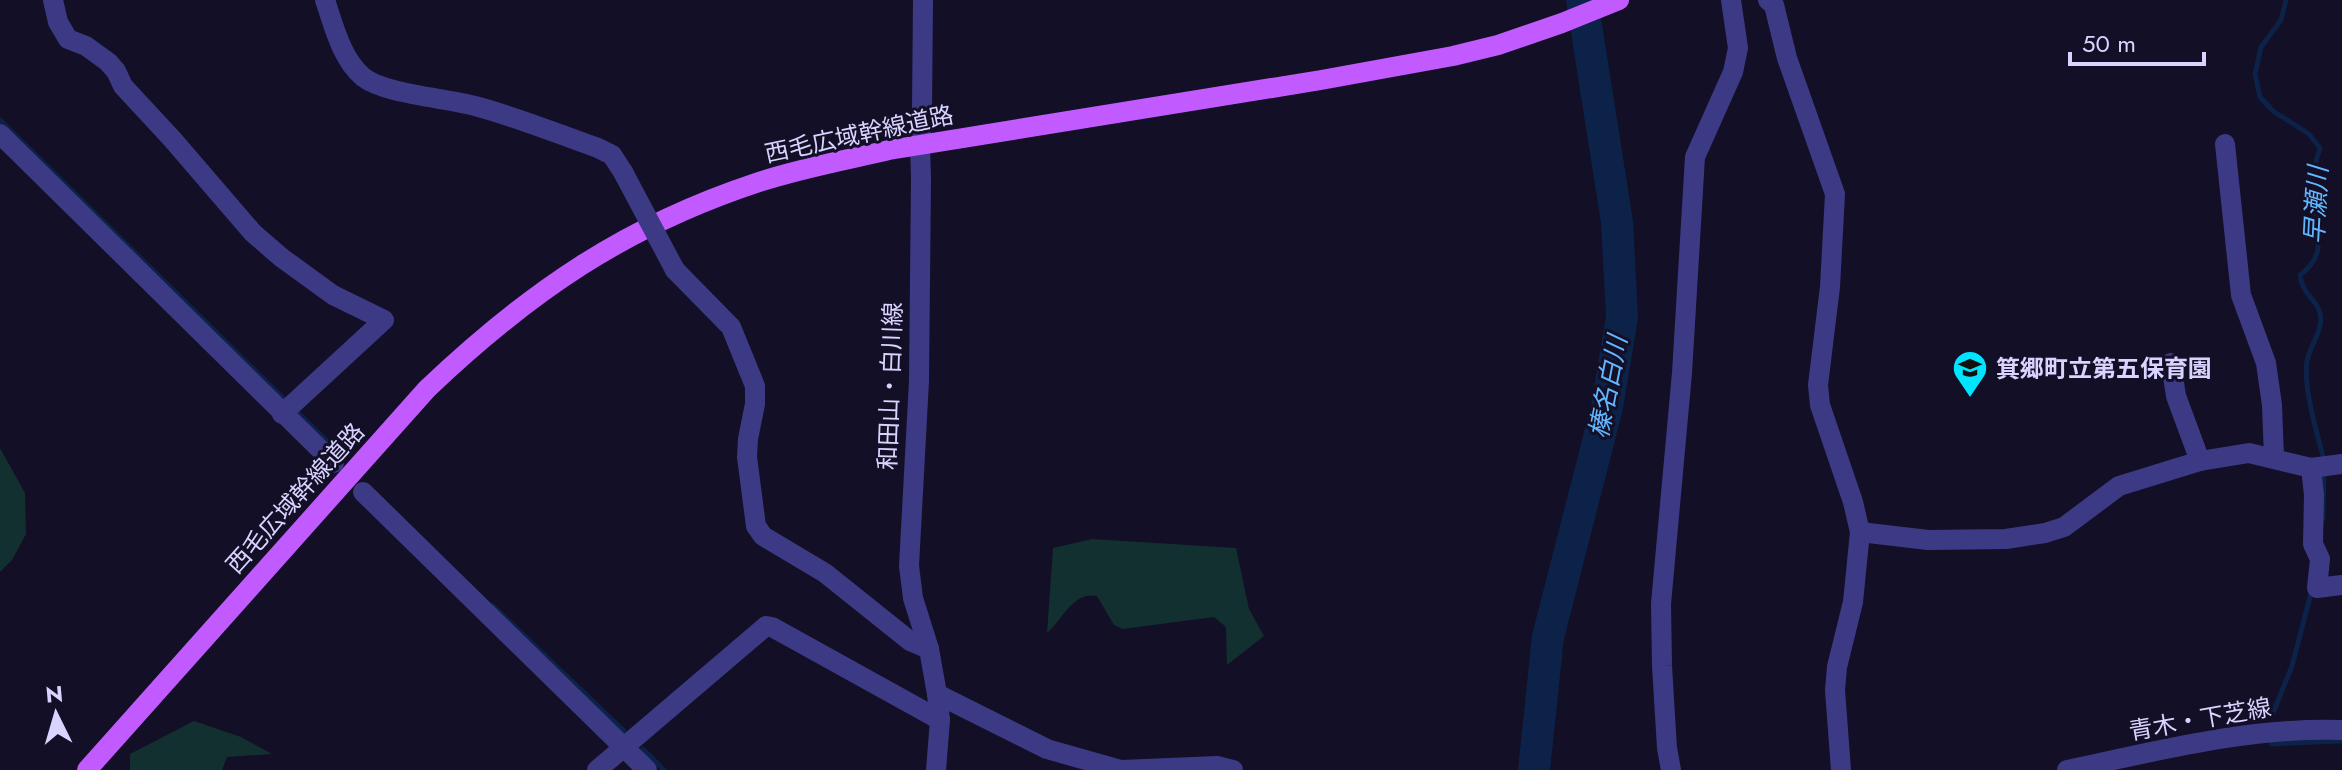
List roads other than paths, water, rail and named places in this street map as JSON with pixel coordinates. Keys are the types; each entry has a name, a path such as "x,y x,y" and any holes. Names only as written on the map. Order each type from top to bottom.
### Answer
{"main road":[{"name":"西毛広域幹線道路","path":"87,770 427,389 518,308 581,264 633,234 687,209 775,178 833,162 1453,56 1498,45 1619,0"}],"street":[{"path":"53,0 58,22 68,39 86,46 108,62 123,86 253,233 333,295 384,320 283,413"},
{"path":"325,0 352,66 379,87 476,106 612,155 675,270 731,327 755,386 747,457 756,526 763,536 825,573 910,641 929,649"},
{"name":"和田山・白川線","path":"923,0 919,381 908,543 913,598 929,649 937,694 940,720 936,770"},
{"path":"1768,0 1774,5 1787,58 1835,194 1830,287 1818,385 1820,405 1860,532 1853,602 1837,667 1835,690 1841,770"},
{"path":"1671,770 1663,694 1661,604 1682,373 1695,157 1733,72 1738,48 1738,2"},
{"path":"0,134 334,463"},
{"path":"2225,144 2241,295 2266,363 2272,405 2274,458"},
{"path":"2171,363 2176,396 2200,461"},
{"path":"1860,532 1928,540 2006,539 2045,533 2064,527 2119,486 2200,461 2249,453 2325,466 2314,495 2317,588 2342,585"},
{"path":"363,492 647,770"},
{"path":"597,770 766,626 940,720"},
{"path":"937,694 1047,749 1121,770 1217,766 1233,770"},
{"name":"青木・下芝線","path":"2078,769 2259,732 2342,730"}],"waterway":[{"name":"榛名白川","path":"1534,770 1548,637 1607,407 1622,317 1617,222 1582,0"},
{"name":"早瀬川","path":"2286,0 2281,20 2261,47 2255,74 2260,97 2273,111 2309,134 2320,148 2312,191 2318,249 2311,264 2300,275 2321,320 2306,372 2311,410 2324,460"},
{"path":"0,120 287,402"},
{"path":"294,409 341,455"},
{"name":"早瀬川","path":"2323,519 2324,470"},
{"name":"早瀬川","path":"2273,713 2292,666 2312,589"},
{"path":"493,606 624,731"},
{"name":"早瀬川","path":"2271,744 2342,741"},
{"path":"643,749 664,770"}],"place":[{"name":"箕郷町立第五保育園","path":"1970,399"}]}
